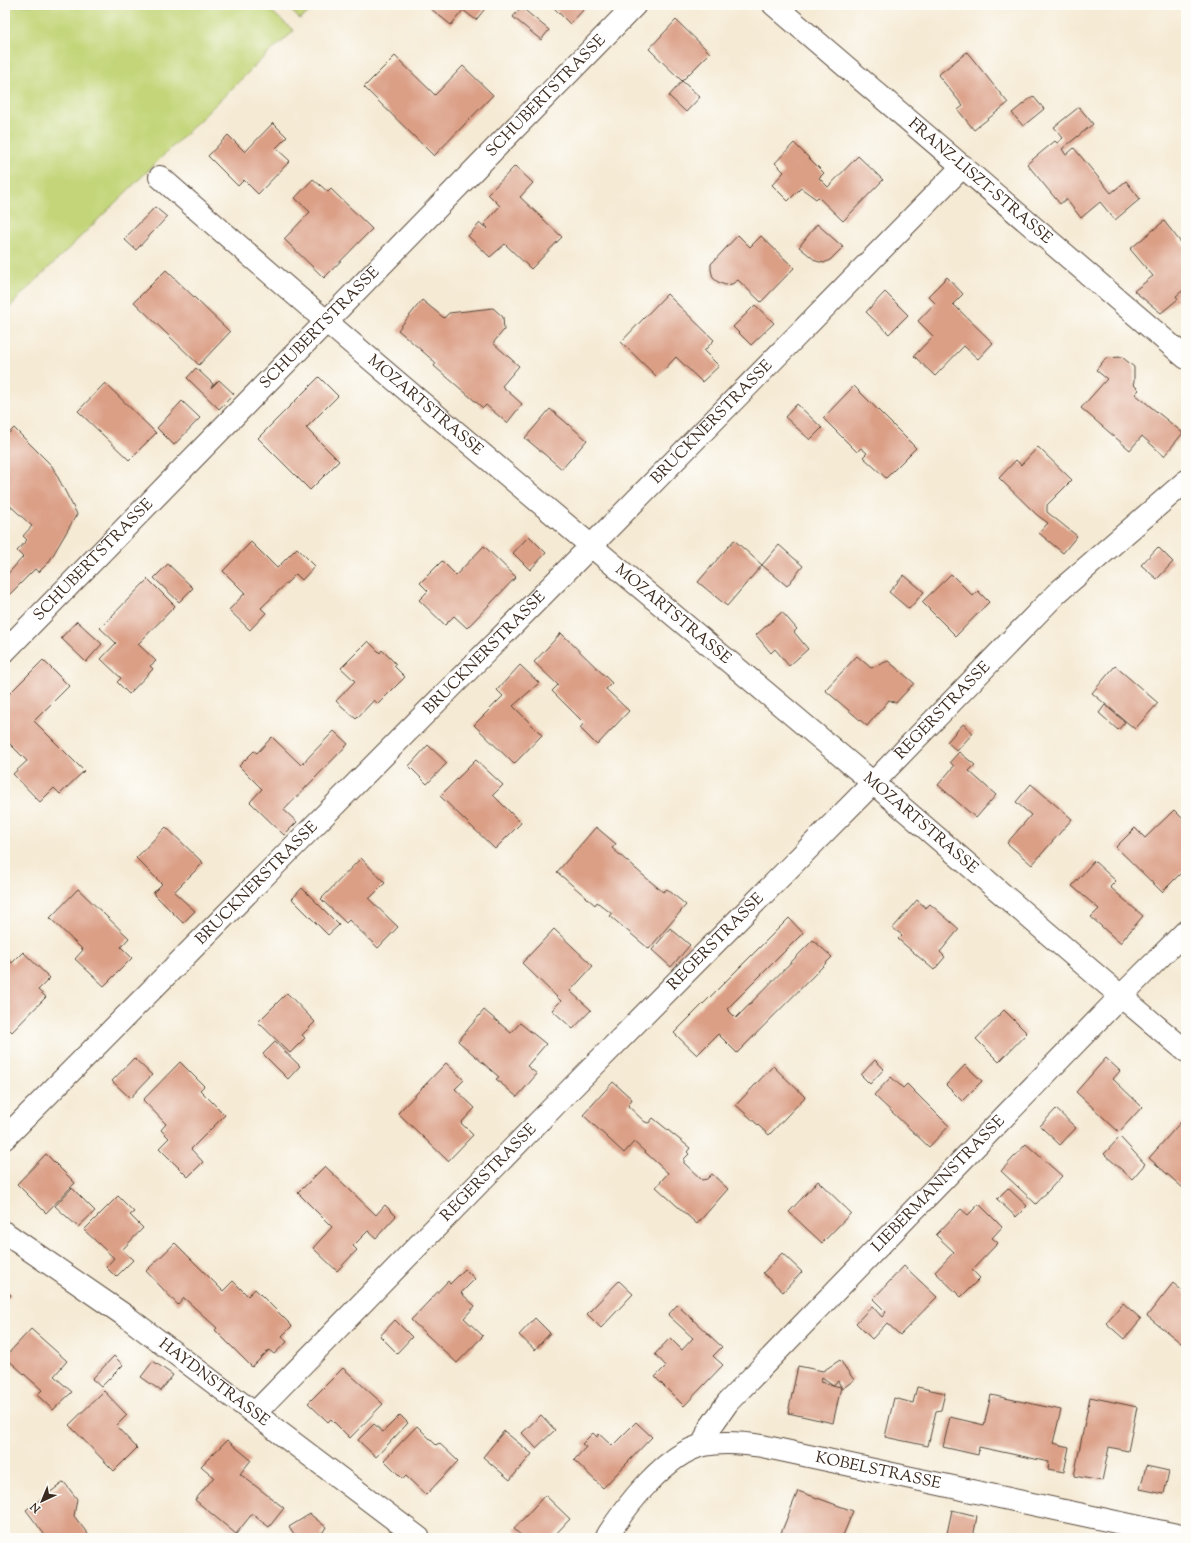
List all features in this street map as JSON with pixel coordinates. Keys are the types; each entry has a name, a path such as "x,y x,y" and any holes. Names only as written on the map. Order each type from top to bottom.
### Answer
{"street":[{"name":"SCHUBERTSTRASSE","path":"5,650 634,5"},
{"name":"FRANZ-LISZT-STRASSE","path":"774,5 1186,358"},
{"name":"BRUCKNERSTRASSE","path":"5,1138 590,547 963,166"},
{"name":"MOZARTSTRASSE","path":"160,177 326,322 590,547 873,783 1120,997 1186,1051"},
{"name":"REGERSTRASSE","path":"255,1413 558,1102 873,783 1057,593 1186,481"},
{"name":"LIEBERMANNSTRASSE","path":"703,1445 709,1429 728,1402 1120,997 1186,931"},
{"name":"HAYDNSTRASSE","path":"5,1233 126,1317 419,1538"},
{"name":"KOBELSTRASSE","path":"606,1538 616,1522 649,1482 674,1460 703,1445 724,1443 762,1446 1186,1537"}],"green space":[{"path":"5,5 264,5 294,31 262,59 20,296 5,313"},
{"path":"285,5 319,5 300,19"}],"building":[{"path":"426,5 488,5 476,20 463,10 451,25"},
{"path":"551,5 588,5 570,24"},
{"path":"521,7 549,30 541,40 513,17"},
{"path":"676,20 710,53 682,81 649,49"},
{"path":"967,52 1008,103 974,130 958,110 963,106 938,75"},
{"path":"395,56 435,95 463,66 493,95 434,156 364,87"},
{"path":"682,81 700,97 686,112 669,96"},
{"path":"1033,96 1044,109 1023,126 1012,113"},
{"path":"1079,107 1093,124 1062,149 1066,155 1074,148 1111,193 1126,181 1140,199 1115,220 1100,202 1081,218 1066,199 1060,204 1027,164 1055,141 1057,143 1063,138 1054,127"},
{"path":"273,123 287,137 276,148 290,161 258,194 244,180 238,186 208,156 228,135 245,152"},
{"path":"794,143 824,173 819,178 828,187 858,156 883,180 843,221 818,197 816,199 801,188 788,201 772,185 784,172 775,163"},
{"path":"515,166 533,183 520,197 562,237 531,269 505,244 490,257 468,236 480,223 487,229 488,228 484,224 500,206 488,194"},
{"path":"313,179 328,192 331,189 372,229 324,278 284,239 310,212 295,198"},
{"path":"155,207 167,217 136,250 124,239"},
{"path":"1164,221 1186,249 1186,288 1176,296 1178,299 1161,313 1134,291 1153,276 1130,249"},
{"path":"817,224 843,247 830,260 824,263 816,261 799,247"},
{"path":"738,235 750,247 761,236 794,268 761,302 738,280 732,284 725,285 713,278 711,264"},
{"path":"166,270 230,332 199,365 134,302"},
{"path":"947,277 963,294 953,304 993,343 978,359 964,346 935,376 914,356 933,336 918,321 935,303 928,296"},
{"path":"885,292 908,315 889,334 866,312"},
{"path":"667,294 714,340 704,351 719,366 702,382 676,357 657,377 621,342"},
{"path":"422,300 444,318 449,313 493,308 503,317 504,330 493,343 519,366 502,386 522,404 507,423 486,405 483,408 434,366 436,363 398,330"},
{"path":"755,305 774,323 751,345 733,327"},
{"path":"1122,357 1134,367 1133,384 1139,390 1135,394 1183,433 1164,456 1142,436 1130,450 1081,408 1107,379 1096,370 1106,358"},
{"path":"196,368 213,384 211,388 219,380 234,394 219,409 187,378"},
{"path":"319,377 338,396 306,428 339,461 310,490 258,438"},
{"path":"105,383 156,433 129,460 78,411"},
{"path":"854,386 916,448 886,478 863,457 867,453 861,448 857,452 823,418"},
{"path":"182,401 200,418 174,445 157,428"},
{"path":"797,404 822,428 810,440 785,417"},
{"path":"550,409 587,440 562,469 525,438"},
{"path":"14,428 52,466 77,514 49,562 39,572 35,569 5,599 5,577 23,557 17,551 27,540 23,536 32,526 5,501 5,437"},
{"path":"1038,447 1072,480 1047,505 1047,512 1077,536 1063,553 1039,533 1048,523 1037,515 999,478 1016,460 1021,465"},
{"path":"529,536 546,553 530,570 513,553"},
{"path":"734,540 762,565 727,606 698,582"},
{"path":"251,542 277,568 297,548 315,566 302,580 296,574 261,608 266,613 250,630 229,610 245,593 223,571"},
{"path":"779,545 803,566 787,586 762,565"},
{"path":"484,546 516,577 467,628 454,616 445,625 419,600 428,591 420,583 442,561 456,575"},
{"path":"1158,547 1173,562 1157,579 1141,565"},
{"path":"168,564 193,588 179,602 154,578"},
{"path":"951,574 973,596 978,591 989,602 956,636 922,602"},
{"path":"904,575 924,592 909,609 889,592"},
{"path":"148,579 175,606 138,644 156,661 150,666 153,669 129,694 117,682 121,678 101,659 116,643 100,628"},
{"path":"782,612 797,629 794,632 808,649 789,666 775,649 771,653 756,635"},
{"path":"77,621 102,644 86,662 61,638"},
{"path":"561,633 612,683 606,689 629,711 597,745 580,728 584,723 552,691 558,685 534,662"},
{"path":"368,641 380,653 382,650 396,664 394,666 405,677 378,704 374,700 356,719 336,701 355,681 341,668"},
{"path":"857,656 871,668 888,661 914,683 896,703 889,700 867,726 825,690"},
{"path":"43,660 69,686 34,721 84,771 60,794 54,788 40,802 13,774 27,761 5,739 5,698"},
{"path":"520,665 539,683 513,706 542,735 514,764 474,725 503,696 497,690"},
{"path":"1115,666 1158,703 1135,729 1092,693"},
{"path":"1105,705 1125,722 1118,730 1099,713"},
{"path":"963,724 973,733 957,751 947,742"},
{"path":"334,731 348,744 284,810 297,822 284,835 250,802 262,789 239,766 254,751 257,753 272,737 301,765"},
{"path":"428,745 447,763 427,784 409,766"},
{"path":"959,752 975,765 969,771 996,795 976,818 938,785 954,766 950,762"},
{"path":"476,760 503,785 493,795 521,823 495,849 440,796"},
{"path":"1031,784 1072,819 1032,865 1007,843 1031,815 1016,802"},
{"path":"1174,810 1186,822 1186,868 1162,892 1116,847 1135,828 1145,838"},
{"path":"166,827 203,863 174,892 195,911 183,923 153,893 162,884 136,858"},
{"path":"596,827 616,844 612,848 644,876 663,892 667,889 686,905 649,949 610,916 612,914 597,902 595,905 557,872"},
{"path":"361,858 385,883 369,899 398,927 378,948 349,920 346,923 321,899"},
{"path":"1094,861 1116,881 1110,887 1143,916 1120,943 1091,917 1099,909 1072,886"},
{"path":"302,888 339,925 328,935 292,899"},
{"path":"78,889 129,938 121,947 132,958 104,986 75,959 83,950 50,918"},
{"path":"917,900 926,908 930,904 959,929 940,952 945,957 934,970 898,939 902,935 893,928"},
{"path":"789,918 803,933 727,1009 736,1018 813,940 832,957 737,1053 718,1034 697,1055 674,1033"},
{"path":"670,928 690,945 671,967 652,950"},
{"path":"554,929 593,966 570,991 591,1010 573,1029 552,1010 561,1001 522,963"},
{"path":"23,952 50,978 38,990 46,997 12,1032 5,1025 5,956 12,963"},
{"path":"287,993 315,1022 302,1035 305,1038 290,1053 258,1022"},
{"path":"484,1010 511,1033 520,1023 546,1044 527,1066 537,1074 517,1097 496,1079 499,1077 458,1041"},
{"path":"1004,1010 1027,1033 999,1062 976,1039"},
{"path":"275,1042 300,1066 288,1079 263,1054"},
{"path":"134,1058 152,1075 130,1098 112,1081"},
{"path":"1106,1058 1120,1071 1113,1079 1142,1107 1119,1132 1076,1092"},
{"path":"875,1060 884,1069 870,1084 861,1075"},
{"path":"180,1062 204,1086 200,1090 225,1115 191,1149 203,1162 188,1177 159,1148 169,1138 161,1130 166,1124 143,1100"},
{"path":"446,1063 464,1080 455,1089 475,1108 461,1123 473,1135 448,1161 398,1113"},
{"path":"965,1065 982,1081 962,1101 946,1085"},
{"path":"773,1066 805,1097 769,1135 736,1105"},
{"path":"891,1077 903,1088 907,1084 949,1126 929,1147 874,1095"},
{"path":"613,1082 632,1099 628,1106 645,1122 649,1123 653,1118 690,1148 687,1152 689,1154 684,1159 684,1163 702,1180 707,1179 712,1174 728,1189 697,1224 656,1187 668,1173 634,1142 624,1153 583,1115"},
{"path":"1056,1109 1076,1128 1060,1145 1040,1126"},
{"path":"1180,1123 1186,1128 1186,1141 1183,1144 1186,1147 1186,1185 1183,1188 1149,1158"},
{"path":"1120,1137 1145,1164 1132,1179 1104,1154"},
{"path":"1026,1144 1062,1176 1036,1204 1001,1171"},
{"path":"46,1154 75,1183 46,1213 17,1184"},
{"path":"325,1166 376,1215 385,1205 396,1216 376,1238 368,1231 353,1246 357,1250 337,1271 313,1248 332,1227 298,1193"},
{"path":"818,1181 851,1213 822,1243 789,1212"},
{"path":"72,1188 95,1211 78,1227 55,1206"},
{"path":"1008,1188 1027,1206 1016,1217 997,1199"},
{"path":"118,1196 134,1212 130,1215 143,1228 122,1250 133,1260 116,1277 106,1267 114,1258 84,1230"},
{"path":"979,1204 1002,1227 992,1238 998,1243 972,1270 980,1278 961,1297 935,1272 954,1252 936,1235 961,1209 968,1215"},
{"path":"175,1243 223,1291 233,1281 248,1296 255,1289 292,1326 282,1336 287,1342 274,1354 269,1350 252,1367 215,1330 217,1328 184,1298 178,1305 146,1271"},
{"path":"782,1253 802,1272 783,1292 763,1273"},
{"path":"904,1266 937,1297 900,1335 887,1323 872,1339 856,1323 872,1306 882,1317 886,1312 873,1299"},
{"path":"465,1269 475,1279 461,1293 475,1306 464,1318 483,1336 457,1363 411,1320 448,1281 450,1284"},
{"path":"619,1281 633,1294 601,1328 587,1314"},
{"path":"1173,1283 1186,1294 1186,1347 1147,1316"},
{"path":"5,1289 11,1295 5,1302"},
{"path":"1123,1303 1141,1319 1124,1339 1106,1323"},
{"path":"677,1305 722,1347 713,1356 723,1365 684,1406 655,1377 666,1366 655,1354 670,1338 682,1350 693,1338 668,1315"},
{"path":"535,1318 550,1333 535,1350 519,1335"},
{"path":"395,1320 412,1337 397,1353 380,1336"},
{"path":"31,1329 67,1361 54,1376 72,1392 53,1410 37,1395 42,1390 5,1357"},
{"path":"114,1356 123,1365 101,1387 92,1379"},
{"path":"840,1360 854,1380 842,1389 841,1387 833,1423 788,1413 798,1366 823,1371","holes":["822,1377 833,1385 821,1382","838,1381 841,1387 836,1386 833,1385"]},
{"path":"153,1361 173,1375 161,1391 141,1377"},
{"path":"343,1368 383,1404 350,1438 331,1419 328,1422 308,1403"},
{"path":"917,1387 945,1393 941,1410 936,1411 928,1446 885,1437 894,1398 913,1403"},
{"path":"104,1391 127,1415 116,1426 137,1448 114,1471 69,1425"},
{"path":"991,1395 1061,1410 1053,1443 1069,1447 1064,1472 1048,1469 1049,1462 979,1447 978,1455 943,1447 950,1417 984,1425"},
{"path":"1090,1397 1137,1407 1128,1451 1109,1447 1102,1481 1074,1476"},
{"path":"400,1415 408,1423 376,1457 358,1440 374,1424 383,1432"},
{"path":"541,1415 555,1430 536,1448 522,1433"},
{"path":"636,1422 652,1437 603,1488 574,1460 586,1447 582,1444 593,1433 597,1437 599,1434 612,1446"},
{"path":"417,1426 436,1445 439,1443 458,1461 426,1495 406,1476 403,1479 384,1460"},
{"path":"504,1431 532,1454 510,1480 483,1457"},
{"path":"227,1440 251,1460 240,1474 284,1508 269,1527 252,1514 236,1534 195,1500 214,1477 201,1466"},
{"path":"1146,1466 1169,1471 1164,1494 1140,1489"},
{"path":"64,1482 77,1499 74,1516 91,1538 47,1538 26,1510"},
{"path":"798,1491 853,1511 842,1538 779,1538"},
{"path":"545,1495 570,1519 552,1538 524,1538 514,1529"},
{"path":"952,1510 977,1516 973,1538 946,1538"},
{"path":"310,1514 326,1527 321,1535 325,1538 296,1538 289,1527"}]}
